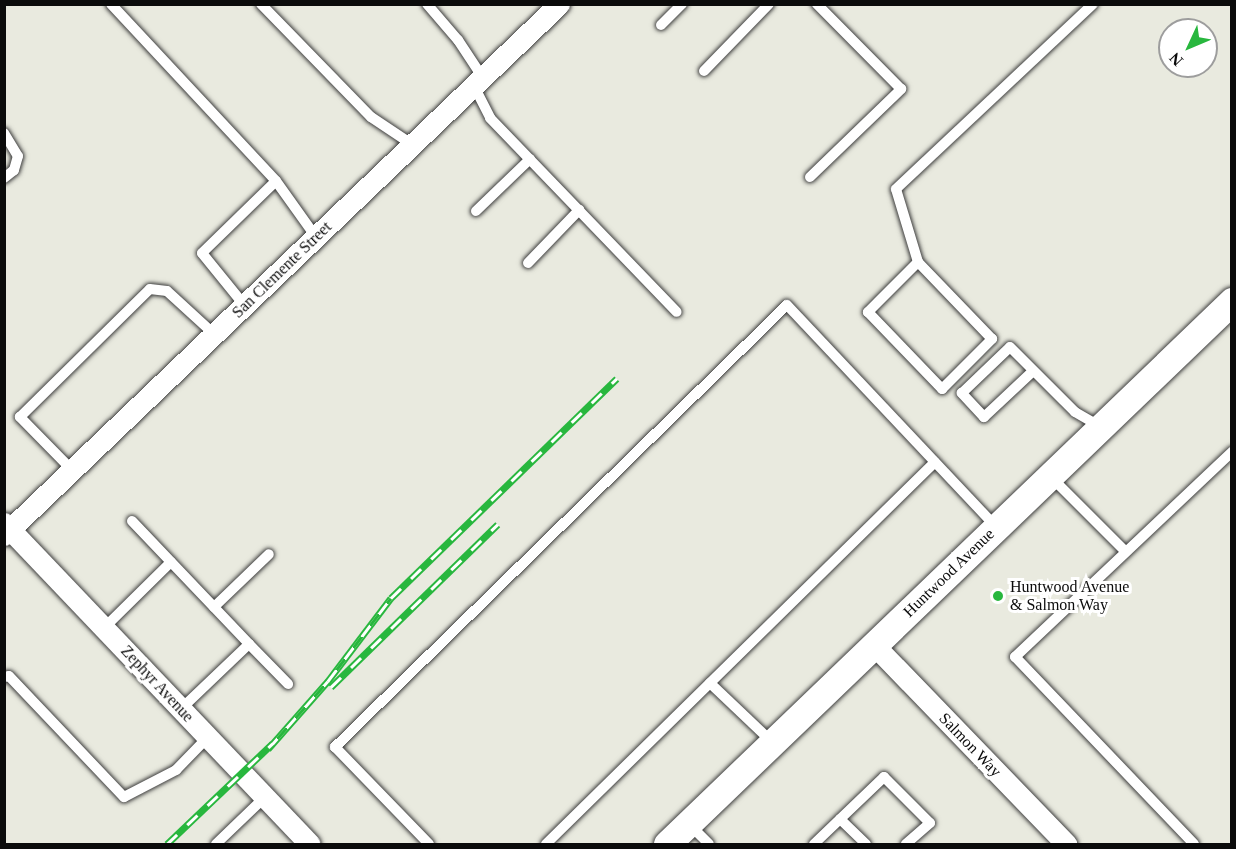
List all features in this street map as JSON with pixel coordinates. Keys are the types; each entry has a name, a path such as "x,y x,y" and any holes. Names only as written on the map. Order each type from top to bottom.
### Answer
{"street":[{"name":"San Clemente Street","path":"7,529 73,471 559,4"},
{"name":"Huntwood Avenue","path":"675,838 1232,301"},
{"name":"Zephyr Avenue","path":"7,529 310,844"},
{"name":"Salmon Way","path":"874,645 1066,844"}],"lane":[{"path":"111,4 276,181 316,237"},
{"path":"261,4 371,117 413,145"},
{"path":"427,4 458,40 478,82 490,118 677,312"},
{"path":"662,25 682,4"},
{"path":"704,71 769,4"},
{"path":"810,177 901,89 817,4"},
{"path":"918,262 868,312 942,389 992,339 918,262 896,189 1093,4"},
{"path":"4,133 18,156 14,170 4,178"},
{"path":"476,211 530,159"},
{"path":"245,306 202,253 276,181"},
{"path":"528,263 579,210"},
{"path":"73,471 20,417 150,289 167,291 215,335"},
{"path":"429,844 335,747 787,305 997,528"},
{"path":"1032,372 984,417 962,393 1010,347 1032,372 1075,412 1101,427"},
{"path":"1194,844 1015,657 1232,452"},
{"path":"546,844 935,462"},
{"path":"1050,476 1126,552"},
{"path":"132,521 288,684"},
{"path":"214,607 269,554"},
{"path":"104,628 171,562"},
{"path":"181,709 249,644"},
{"path":"4,677 9,676 124,797 176,770 208,737"},
{"path":"710,683 773,743"},
{"path":"814,844 884,777 930,823 906,844"},
{"path":"216,844 265,796"},
{"path":"840,819 866,844"},
{"path":"675,838 709,844"}],"shaded area":[{"path":"5,5 1231,5 1231,844 5,844"}],"railway":[{"path":"268,749 328,681 391,598 617,378"},
{"path":"331,687 498,524"},
{"path":"167,844 273,743"}],"place":[{"name":"Huntwood Avenue & Salmon Way","path":"998,596"}]}
